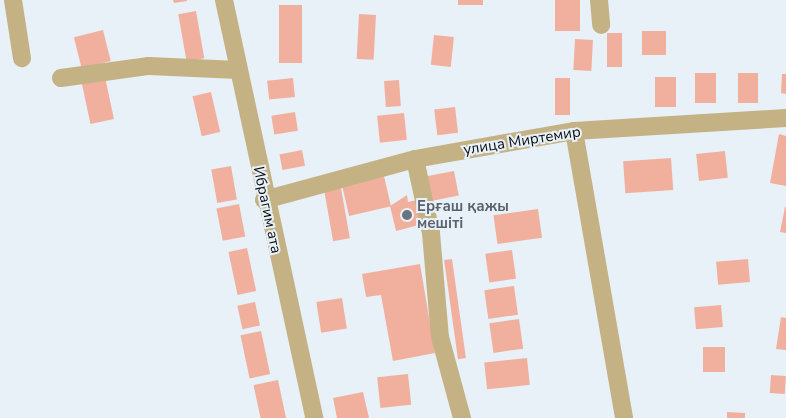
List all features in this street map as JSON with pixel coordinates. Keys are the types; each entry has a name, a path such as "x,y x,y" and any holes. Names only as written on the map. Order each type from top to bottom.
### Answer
{"street":[{"path":"13,0 22,58"},
{"name":"Ибрагим ата","path":"224,0 264,200 314,418"},
{"path":"599,0 601,25"},
{"path":"61,78 149,66 238,70"},
{"name":"улица Миртемир","path":"264,200 415,159 574,131 786,118"},
{"path":"574,131 624,418"},
{"path":"415,159 431,233 440,337 462,418"}],"building":[{"path":"173,0 187,0 187,1 174,3"},
{"path":"458,0 483,0 483,5 458,5"},
{"path":"555,0 580,0 580,31 555,31"},
{"path":"279,5 302,5 302,63 279,63"},
{"path":"196,11 204,58 187,61 178,14"},
{"path":"359,14 376,15 374,60 357,59"},
{"path":"103,30 111,61 82,68 74,37"},
{"path":"642,31 666,31 666,55 642,55"},
{"path":"607,33 622,33 622,67 607,67"},
{"path":"434,35 454,37 451,67 431,65"},
{"path":"575,39 593,40 591,71 573,70"},
{"path":"695,73 716,73 716,103 695,103"},
{"path":"738,73 758,73 758,103 738,103"},
{"path":"782,74 786,74 786,94 781,93"},
{"path":"105,77 114,119 90,124 82,82"},
{"path":"655,77 676,77 676,107 655,107"},
{"path":"293,78 295,97 269,100 267,81"},
{"path":"555,78 570,78 570,115 555,115"},
{"path":"399,80 401,106 386,107 384,81"},
{"path":"211,92 220,132 202,136 192,96"},
{"path":"455,107 458,133 437,135 434,110"},
{"path":"295,112 298,131 274,135 271,116"},
{"path":"404,113 407,140 380,143 377,116"},
{"path":"779,134 786,136 786,186 770,183"},
{"path":"302,150 305,166 282,170 279,154"},
{"path":"725,151 728,178 699,181 696,154"},
{"path":"671,158 673,190 625,193 623,161"},
{"path":"231,166 237,199 217,203 211,169"},
{"path":"454,171 459,196 431,201 427,176"},
{"path":"384,176 391,206 349,216 342,186"},
{"path":"341,188 350,238 333,241 324,191"},
{"name":"Ерғаш қажы мешіті","path":"407,195 408,202 417,200 423,224 396,231 390,206"},
{"path":"239,204 245,236 223,241 216,208"},
{"path":"786,207 786,233 780,232"},
{"path":"538,209 542,238 497,244 493,215"},
{"path":"247,248 256,291 238,295 228,252"},
{"path":"512,250 516,279 489,282 485,254"},
{"path":"452,259 466,358 458,359 444,260"},
{"path":"748,259 750,282 718,285 716,262"},
{"path":"420,264 435,353 393,361 381,295 366,297 362,274"},
{"path":"514,286 518,315 488,319 484,290"},
{"path":"342,298 347,329 321,333 316,302"},
{"path":"255,302 260,325 242,329 237,306"},
{"path":"721,305 723,327 696,329 694,307"},
{"path":"781,317 786,318 786,350 776,349"},
{"path":"519,319 523,349 493,353 489,323"},
{"path":"261,331 270,374 250,378 240,335"},
{"path":"703,347 725,347 725,372 703,372"},
{"path":"527,358 530,385 487,389 484,362"},
{"path":"408,374 411,405 380,408 377,377"},
{"path":"771,375 786,376 785,394 770,393"},
{"path":"278,380 286,418 261,418 254,385"},
{"path":"363,392 369,418 337,418 333,398"},
{"path":"727,412 745,413 745,418 727,418"}],"place":[{"name":"Ерғаш қажы мешіті","path":"407,215"}]}
